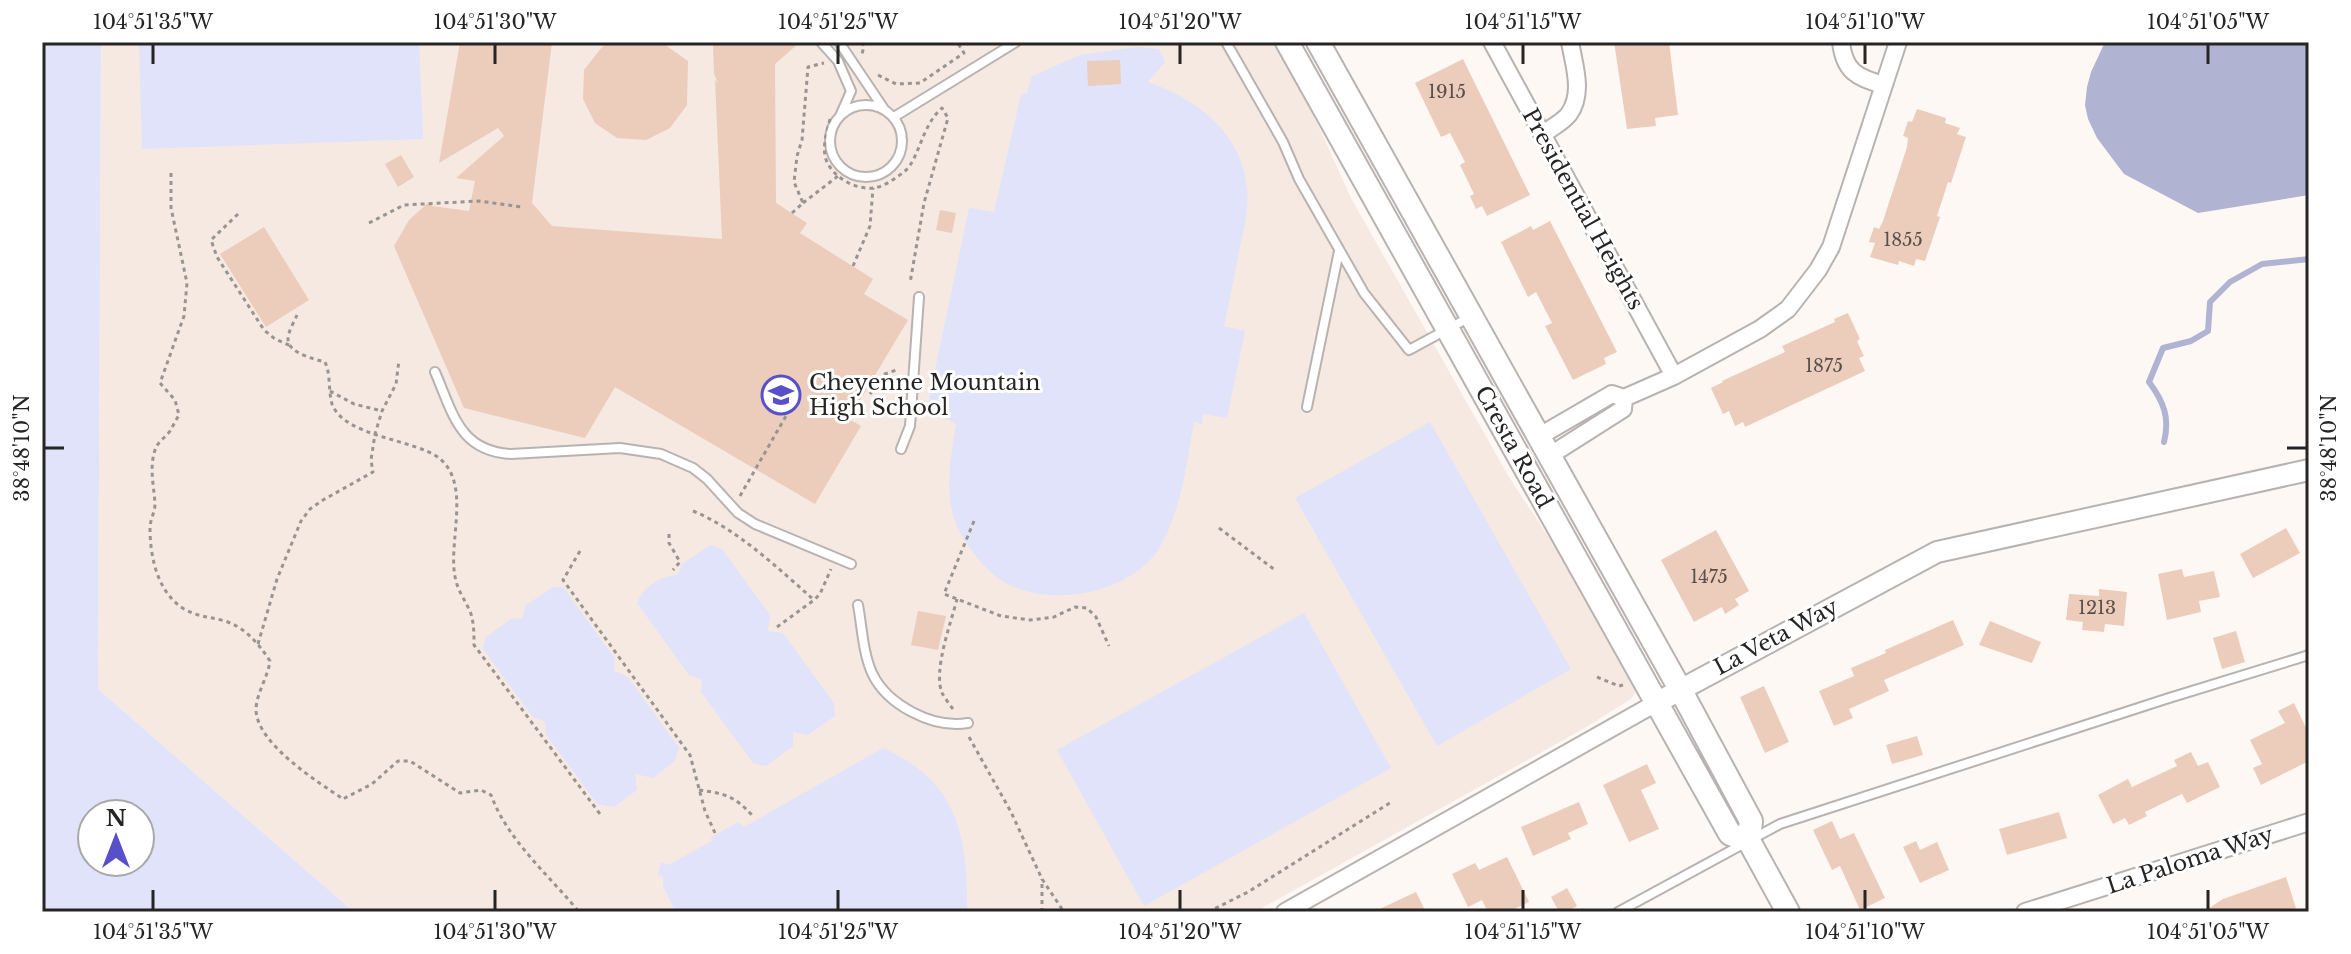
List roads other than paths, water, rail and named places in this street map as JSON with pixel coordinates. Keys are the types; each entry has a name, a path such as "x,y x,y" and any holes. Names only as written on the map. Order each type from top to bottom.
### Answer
{"main road":[{"name":"Cresta Road","path":"1287,42 1730,834 1749,841"},
{"name":"Cresta Road","path":"1318,42 1713,750 1751,821 1749,841 1788,912"}],"street":[{"name":"Presidential Heights","path":"1492,42 1674,376"},
{"path":"1543,134 1568,116 1576,99 1577,81 1570,42"},
{"path":"1841,42 1842,56 1852,71 1865,80 1884,85"},
{"path":"1543,446 1623,409 1624,398 1674,376 1760,329 1788,309 1812,279 1831,247 1898,42"},
{"name":"La Veta Way","path":"1285,912 1680,689 1937,552 2309,470"},
{"path":"1690,763 1713,750"},
{"name":"La Paloma Way","path":"2025,912 2309,822"}],"lane":[{"path":"821,42 838,61 851,91 837,112 830,133 829,145 839,166 861,177 874,177 895,163 903,140 894,117 874,105 837,112"},
{"path":"839,42 885,110"},
{"path":"894,117 1016,42"},
{"path":"1226,42 1364,293 1409,350 1471,316"},
{"path":"1307,407 1340,250"},
{"path":"901,449 910,426 919,297"},
{"path":"435,372 463,433 483,449 511,454 620,448 661,454 693,468 738,513 755,524 851,564"},
{"path":"858,605 868,658 873,674 883,689 922,717 956,725 965,724"},
{"path":"1618,912 1780,824 2309,655"}],"waterway":[{"path":"2164,442 2164,410 2149,382 2163,348 2191,341 2208,331 2210,302 2230,282 2262,264 2309,259"}],"place":[{"name":"Cheyenne Mountain High School","path":"781,395"}]}
